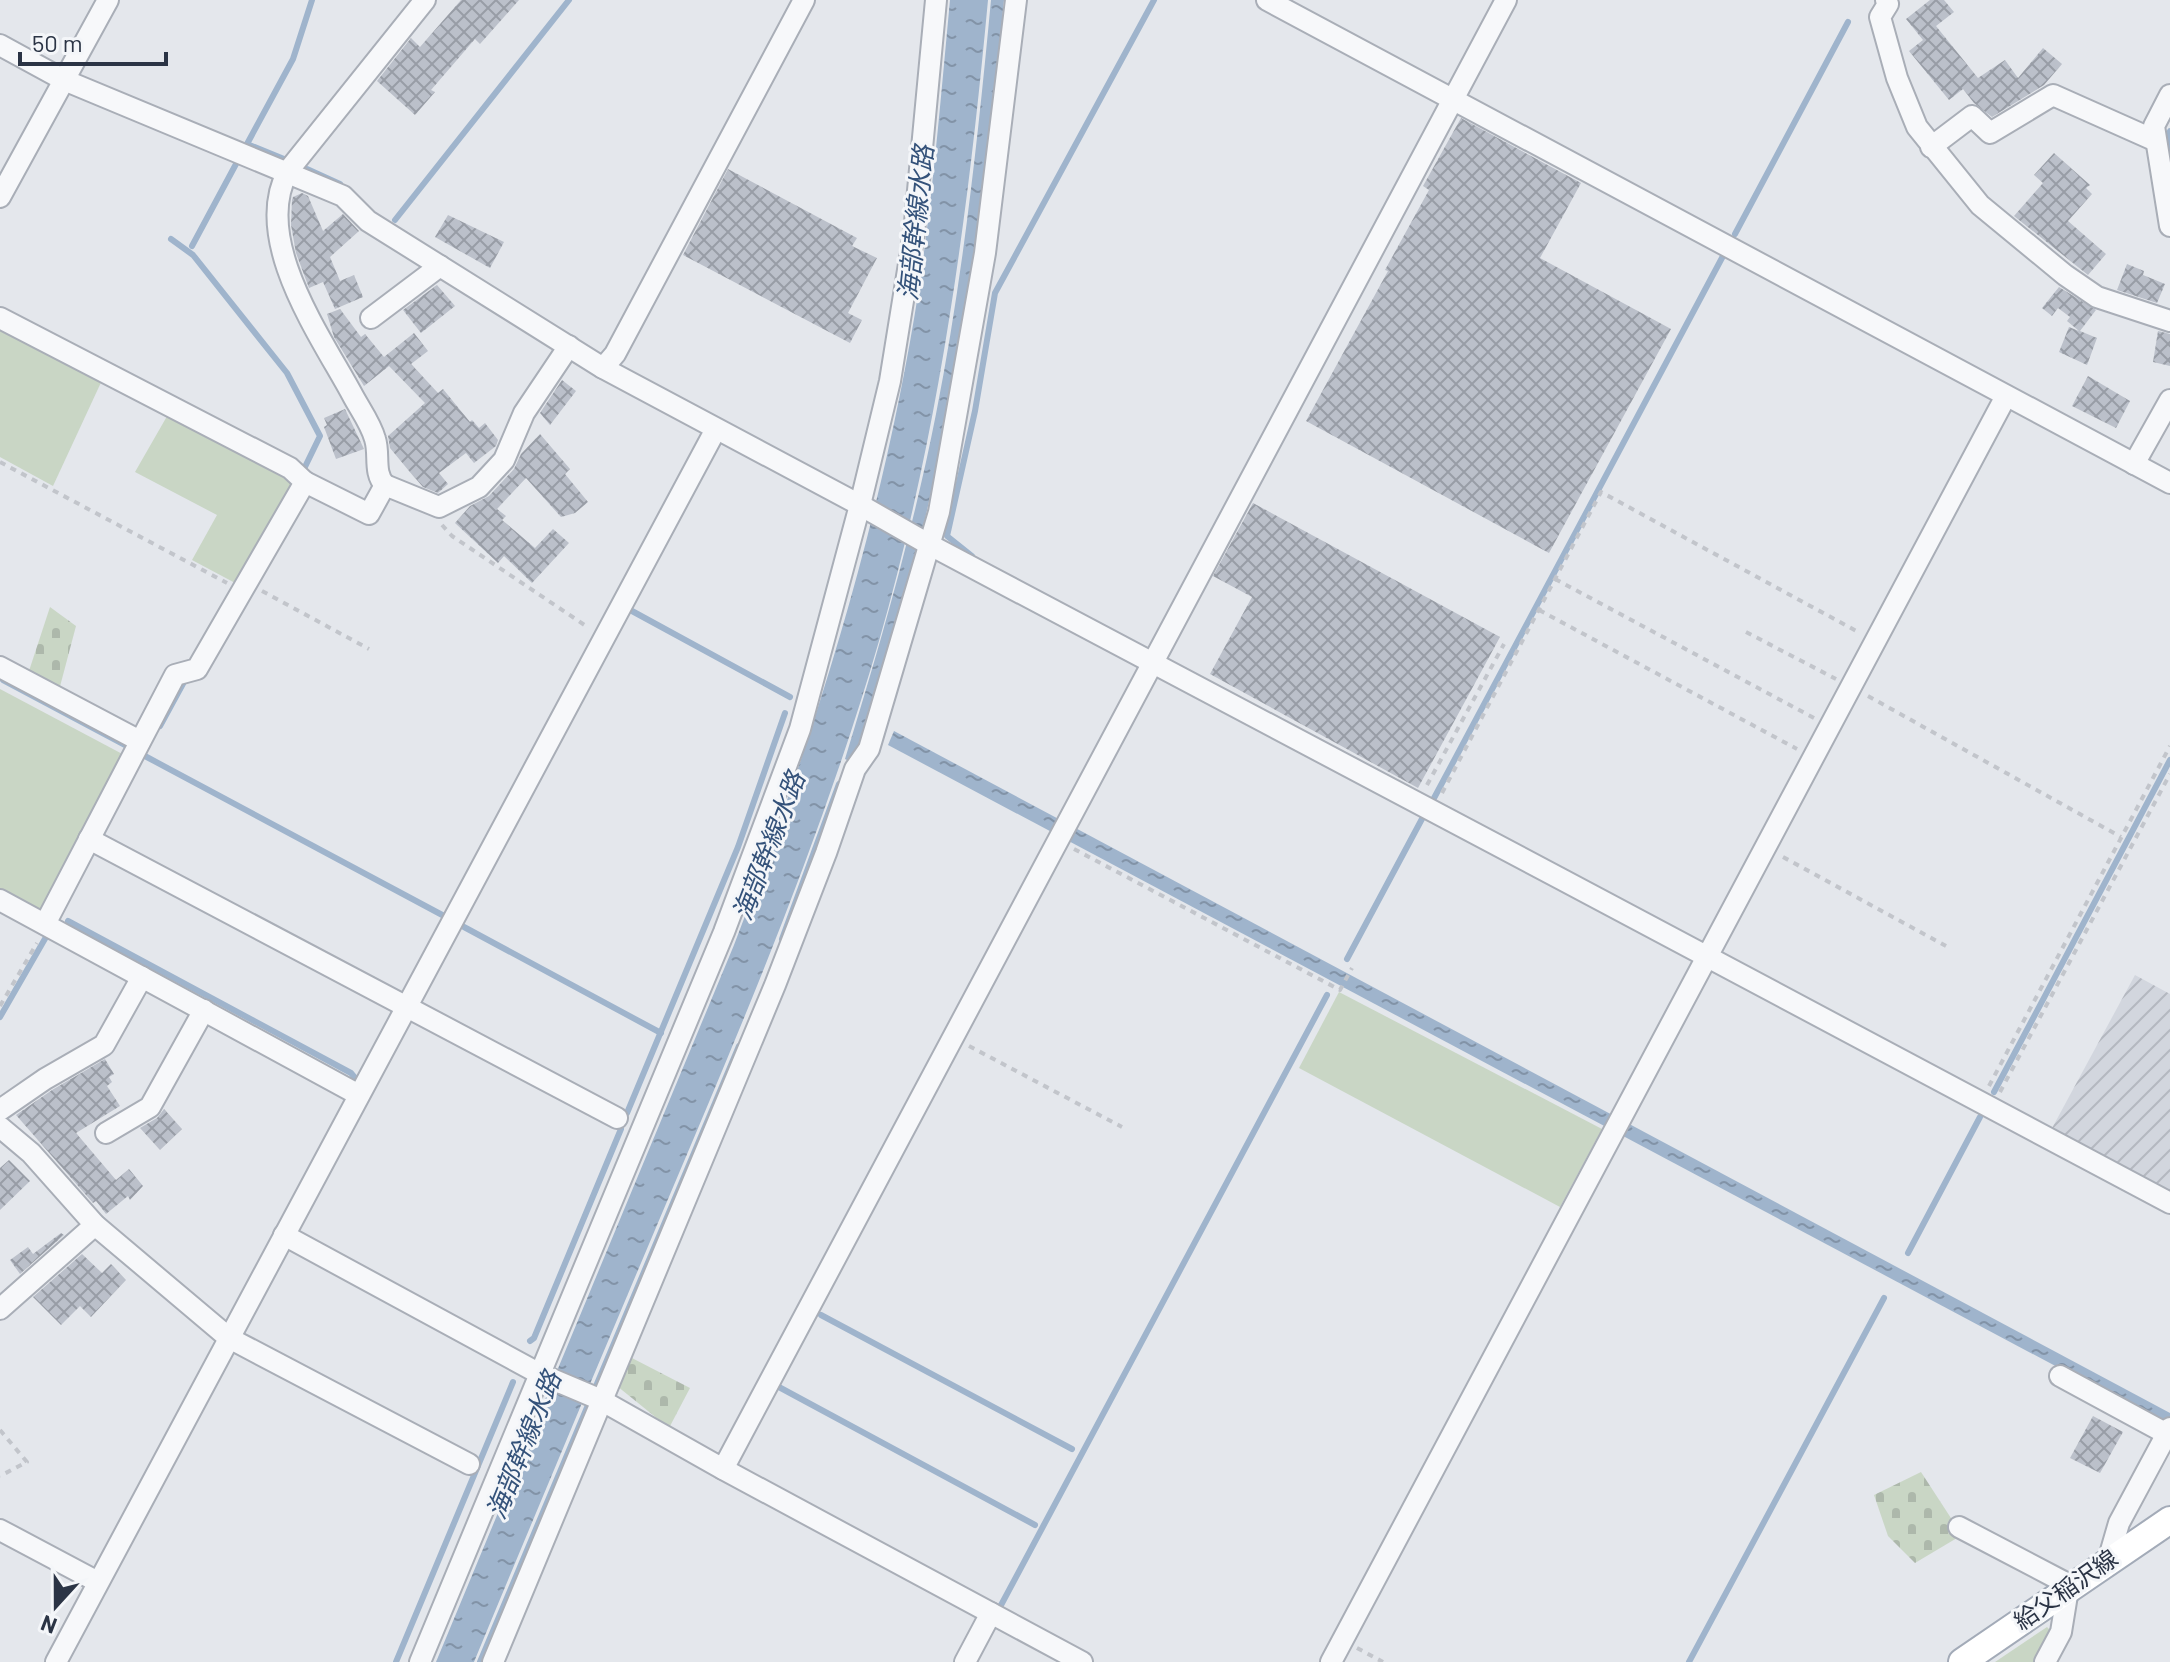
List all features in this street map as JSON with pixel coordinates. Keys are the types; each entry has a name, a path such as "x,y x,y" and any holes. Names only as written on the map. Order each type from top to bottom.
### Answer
{"main road":[{"name":"給父稲沢線","path":"1962,1662 2170,1520"}],"street":[{"path":"0,197 108,0"},
{"path":"425,0 288,171 280,186 275,208 277,233 300,300 375,439 379,479 385,485 439,507 479,487 504,460 524,413 569,346"},
{"path":"603,368 615,354 804,0"},
{"path":"420,1662 724,932 800,729 890,381 914,233 936,0"},
{"path":"493,1662 775,985 855,769 869,749 939,512 985,253 1016,0"},
{"path":"1267,0 2170,483"},
{"path":"723,1469 1506,0"},
{"path":"1890,1 1880,17 1897,78 1917,127 1980,205 2065,275 2097,297 2170,321"},
{"path":"0,45 64,80 343,196 368,221 603,368 928,544 1426,805 1708,959 2170,1203"},
{"path":"1931,147 1972,116 1990,133 2053,95 2154,140"},
{"path":"2170,95 2154,126 2170,226"},
{"path":"371,318 440,266"},
{"path":"0,318 290,468 305,482 369,514 385,485"},
{"path":"1331,1662 2006,396"},
{"path":"2134,464 2170,400"},
{"path":"56,1662 716,429"},
{"path":"45,925 175,675 197,669 305,482"},
{"path":"0,667 140,741"},
{"path":"89,839 617,1118"},
{"path":"0,900 359,1095"},
{"path":"0,1110 45,1079 104,1045 142,977"},
{"path":"106,1133 150,1107 204,1010"},
{"path":"0,1127 31,1153 95,1225 229,1338 469,1464"},
{"path":"0,1309 95,1225"},
{"path":"284,1235 540,1374 601,1400 1082,1662"},
{"path":"2060,1376 2169,1430 2119,1523 2108,1561"},
{"path":"1959,1527 2062,1581 2068,1589 2061,1632 2045,1662"},
{"path":"0,1530 98,1582"},
{"path":"965,1662 991,1613"}],"path":[{"path":"0,462 369,649"},
{"path":"1426,805 1539,610 1601,492 1876,642"},
{"path":"439,507 438,520 452,536 604,638"},
{"path":"1555,579 1831,727"},
{"path":"1539,610 1814,758"},
{"path":"1746,632 1852,687 2121,837"},
{"path":"1426,805 1504,644"},
{"path":"1985,1105 2170,746"},
{"path":"1985,1105 2170,774"},
{"path":"1059,840 1340,990 1351,969"},
{"path":"1767,848 1946,946"},
{"path":"0,1006 45,925"},
{"path":"954,1037 1122,1127"},
{"path":"0,1430 27,1462 0,1476"},
{"path":"1343,1640 1383,1662"}],"shaded area":[{"path":"2135,975 2170,994 2170,1194 2051,1130"}],"green space":[{"path":"0,323 104,376 53,486 0,457"},
{"path":"170,411 296,478 237,584 192,560 217,515 135,472"},
{"path":"50,607 76,626 58,694 27,677"},
{"path":"0,689 128,757 45,913 0,890"},
{"path":"1339,992 1602,1129 1560,1207 1299,1068"},
{"path":"630,1357 690,1388 669,1428 617,1386"},
{"path":"1921,1472 1962,1535 1915,1563 1888,1536 1874,1495"},
{"path":"2047,1627 2053,1633 2037,1662 1995,1662"}],"water":[{"path":"950,0 988,0 971,162 935,403 919,483 879,641 834,781 756,988 474,1662 436,1662 734,945 819,703 867,539 904,372 928,216"},
{"path":"991,0 1004,0 979,226 955,375 924,523 890,660 869,726 851,762 845,759 906,545 946,363 969,207"},
{"path":"894,731 2170,1413 2170,1427 888,745"}],"building":[{"path":"461,0 519,0 480,44 475,39 431,90 435,92 415,115 377,81 411,38 420,47"},
{"path":"1930,0 1944,0 1954,12 1936,26 1978,78 2005,60 2018,78 2043,48 2062,64 2044,85 1992,117 1974,103 1963,89 1949,100 1909,51 1923,40 1906,19"},
{"path":"1461,118 1581,183 1540,258 1671,329 1549,553 1306,421 1388,271 1385,270 1429,190 1423,186"},
{"path":"2054,153 2090,185 2086,188 2092,194 2068,221 2106,254 2088,275 2014,216 2043,183 2034,175"},
{"path":"728,169 857,238 852,246 877,258 848,313 862,320 850,343 683,255"},
{"path":"302,193 308,196 323,231 343,214 359,231 330,257 340,281 354,275 363,297 335,309 323,282 309,288 296,253 291,225 292,200"},
{"path":"448,215 504,242 490,268 435,237"},
{"path":"2127,264 2165,284 2157,303 2117,290"},
{"path":"437,285 455,306 421,333 403,310"},
{"path":"2059,287 2096,310 2080,331 2097,338 2087,365 2059,352 2069,327 2079,331 2067,321 2070,317 2058,308 2052,316 2042,308"},
{"path":"340,309 361,337 365,334 384,357 414,333 428,351 411,364 438,393 443,389 470,422 472,420 479,428 485,423 498,440 496,446 474,463 466,453 439,473 448,484 438,493 423,487 390,448 388,436 425,403 389,366 364,386 334,337 327,314"},
{"path":"2158,331 2170,334 2170,366 2153,362"},
{"path":"2088,376 2130,401 2116,428 2072,406"},
{"path":"562,380 576,391 550,425 540,413"},
{"path":"345,409 364,449 336,459 324,427 327,425 324,418"},
{"path":"540,434 570,469 565,474 588,502 575,513 561,517 526,478 497,509 506,516 502,520 535,548 553,529 569,543 532,583 504,556 498,563 455,523 470,506 489,496"},
{"path":"1253,503 1500,637 1418,788 1210,674 1252,597 1213,576"},
{"path":"105,1059 114,1074 109,1077 112,1082 107,1086 120,1106 76,1133 116,1180 129,1169 143,1186 130,1200 128,1196 106,1214 16,1115"},
{"path":"164,1109 182,1129 160,1150 140,1128 157,1118"},
{"path":"9,1160 30,1181 0,1210 0,1168"},
{"path":"61,1233 64,1235 20,1274 10,1260 28,1247 33,1254"},
{"path":"82,1254 102,1273 111,1264 126,1280 91,1317 80,1306 61,1325 33,1297"},
{"path":"2093,1416 2123,1432 2100,1473 2070,1458"}],"waterway":[{"path":"284,159 247,144 293,59 312,0"},
{"path":"395,220 569,0"},
{"path":"972,556 947,536 975,411 995,293 1154,0"},
{"path":"1735,234 1848,22"},
{"path":"2170,131 2170,147"},
{"path":"192,246 236,164"},
{"path":"307,169 340,184"},
{"path":"171,239 193,255 287,373 320,436 302,473"},
{"path":"1433,800 1723,256"},
{"path":"632,611 790,697"},
{"path":"3,680 127,746"},
{"path":"160,726 185,680"},
{"name":"海部幹線水路","path":"627,1113 738,847 785,713"},
{"path":"143,755 446,917"},
{"path":"1994,1092 2170,760"},
{"path":"782,939 839,784"},
{"path":"1347,959 1423,817"},
{"path":"68,921 351,1073 356,1079"},
{"path":"464,927 661,1033"},
{"path":"0,1017 46,937"},
{"path":"1000,1607 1327,995"},
{"path":"480,1662 739,1046"},
{"path":"1908,1253 1980,1117"},
{"path":"530,1341 534,1338 621,1129"},
{"path":"1689,1662 1884,1298"},
{"path":"821,1315 1072,1449"},
{"path":"396,1662 513,1382"},
{"path":"777,1386 1035,1525"}]}
